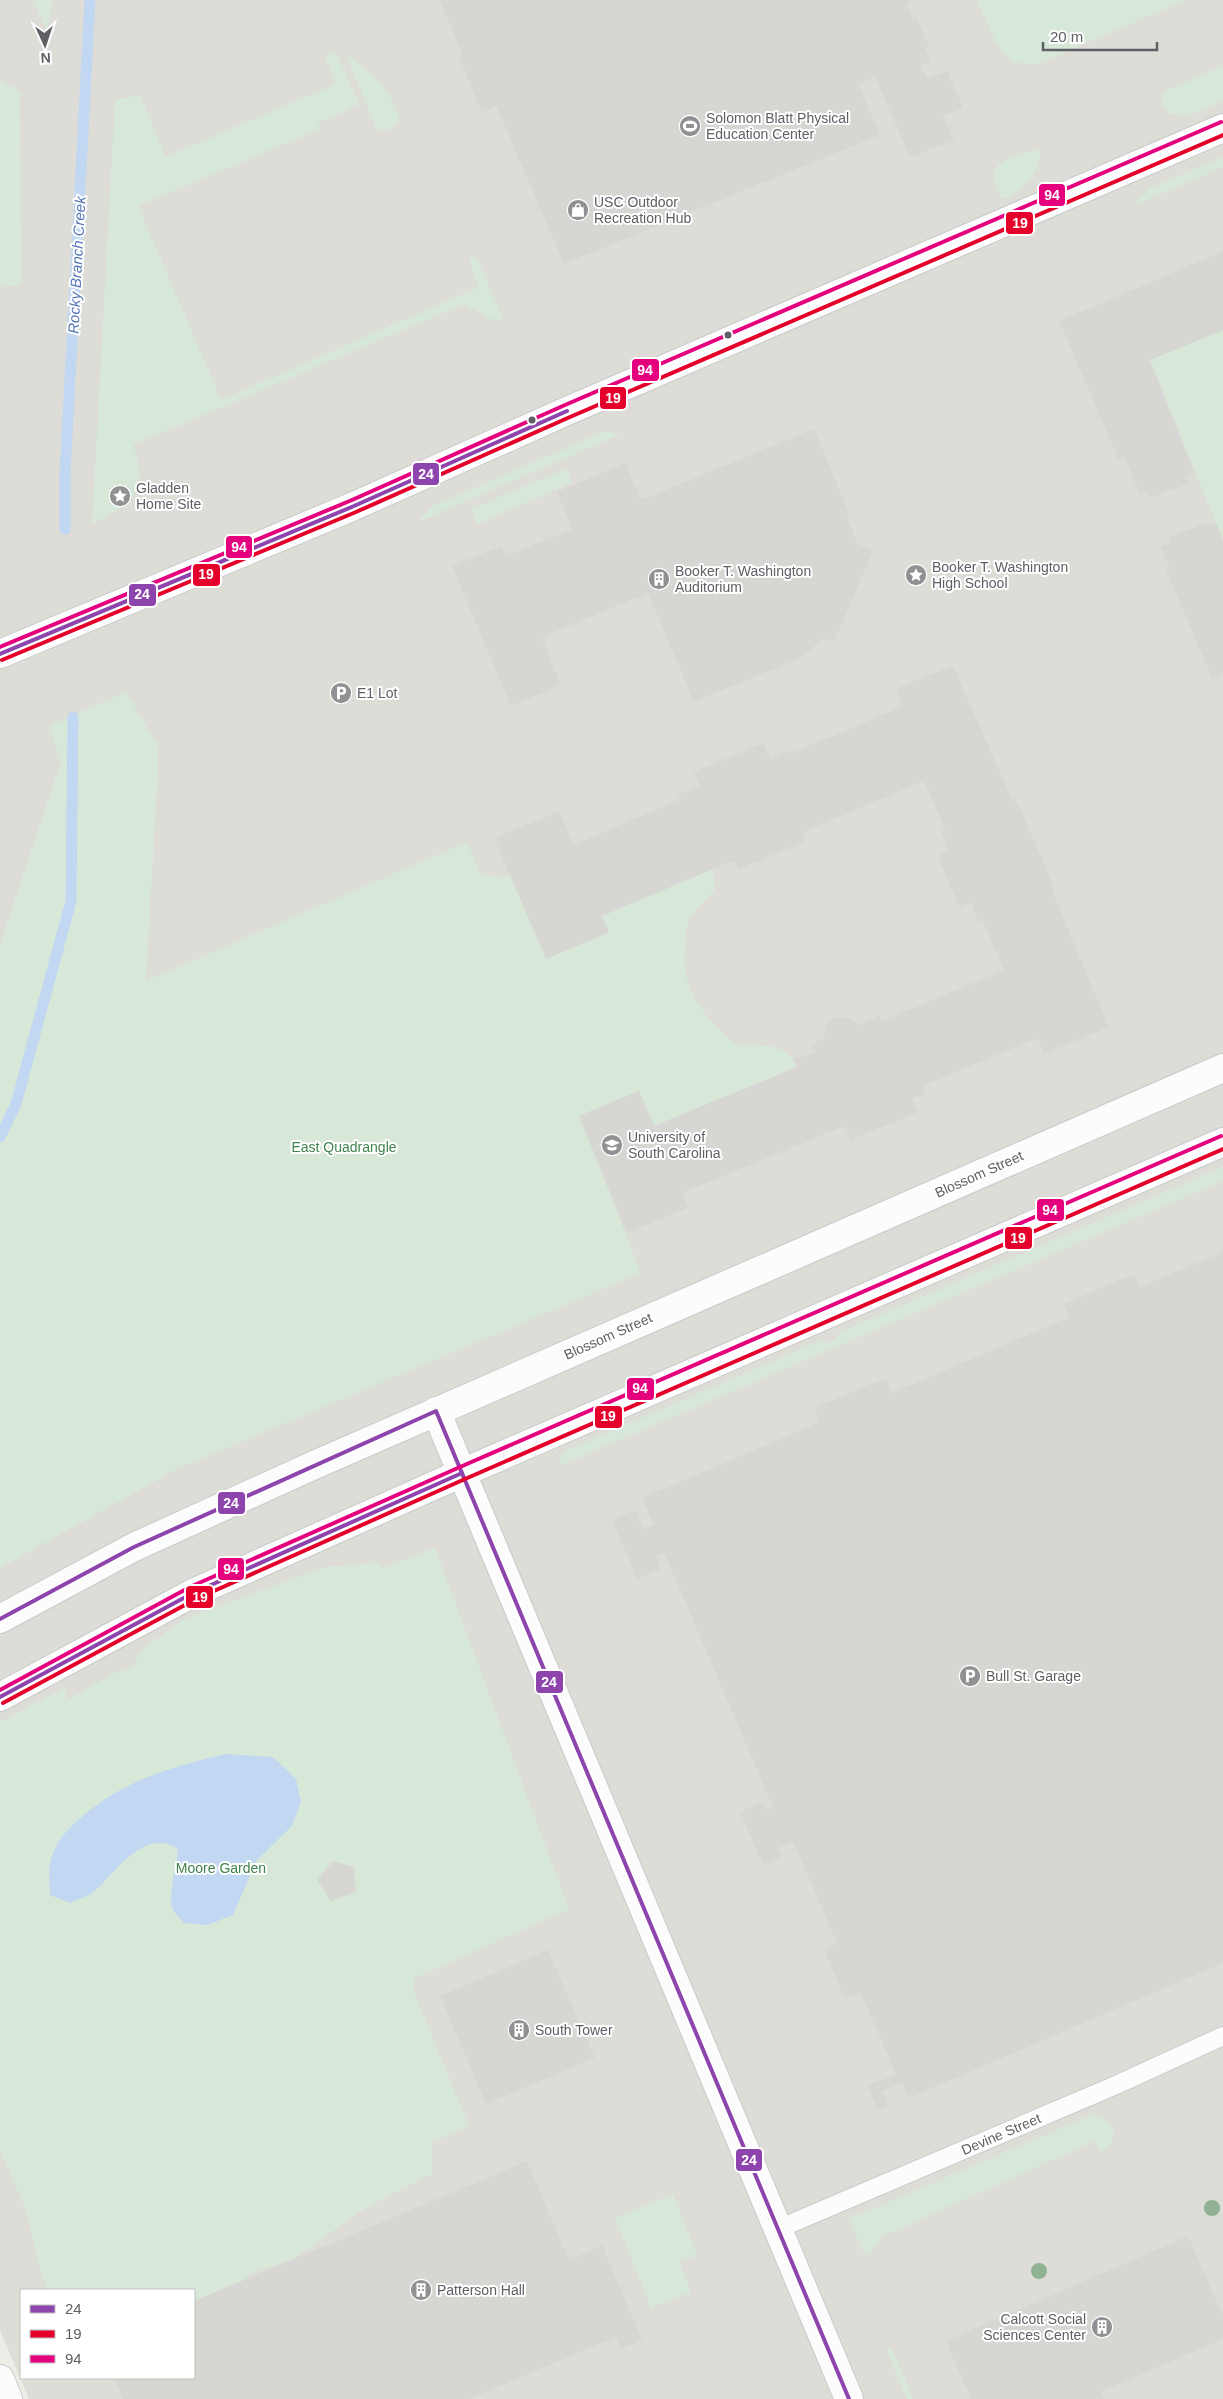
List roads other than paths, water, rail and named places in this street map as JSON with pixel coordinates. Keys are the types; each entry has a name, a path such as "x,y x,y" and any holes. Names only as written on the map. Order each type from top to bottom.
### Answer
{"main road":[{"path":"0,654 354,506 567,411 1223,128"},
{"name":"Blossom Street","path":"0,1619 134,1547 436,1410 1223,1068"},
{"path":"0,1697 193,1593 462,1473 1223,1142"},
{"path":"436,1410 849,2399"},
{"path":"0,2379 8,2399"}],"lane":[{"name":"Devine Street","path":"778,2229 1116,2085 1223,2036"}],"water":[{"path":"226,1754 273,1757 296,1779 301,1802 292,1826 257,1860 233,1915 207,1925 184,1923 174,1912 171,1904 178,1849 165,1844 153,1844 141,1848 120,1865 92,1893 84,1897 70,1903 50,1895 49,1868 52,1856 58,1843 67,1831 84,1815 116,1792 133,1783 169,1769"}],"waterway":[{"name":"Rocky Branch Creek","path":"65,529 65,473 90,0"},
{"path":"0,1137 16,1104 71,901 73,717"}],"place":[{"name":"Solomon Blatt Physical Education Center","path":"690,126"},
{"name":"USC Outdoor Recreation Hub","path":"578,210"},
{"name":"Gladden Home Site","path":"120,496"},
{"name":"Booker T. Washington High School","path":"916,575"},
{"name":"Booker T. Washington Auditorium","path":"659,579"},
{"name":"E1 Lot","path":"341,693"},
{"name":"University of South Carolina","path":"612,1145"},
{"name":"Bull St. Garage","path":"970,1676"},
{"name":"South Tower","path":"519,2030"},
{"name":"Patterson Hall","path":"421,2290"},
{"name":"Calcott Social Sciences Center","path":"1102,2327"}],"park label":[{"name":"East Quadrangle","path":"344,1147"},
{"name":"Moore Garden","path":"221,1868"}]}
